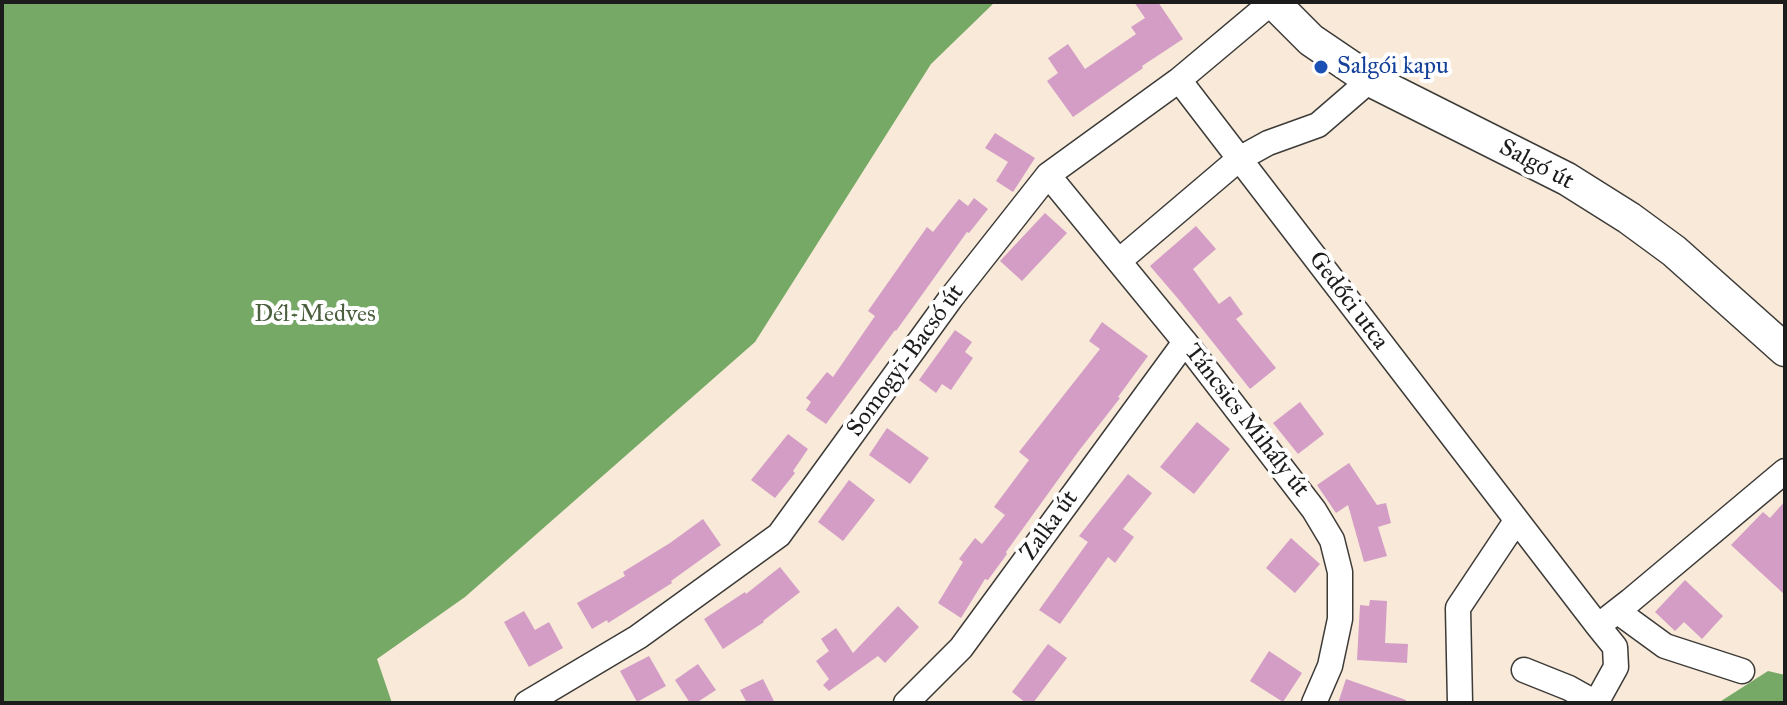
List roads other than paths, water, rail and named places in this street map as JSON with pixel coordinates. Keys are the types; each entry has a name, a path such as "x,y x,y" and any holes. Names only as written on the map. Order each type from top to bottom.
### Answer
{"main road":[{"name":"Salgó út","path":"1272,2 1311,40 1370,80 1567,179 1629,218 1674,251 1785,350"}],"street":[{"name":"Somogyi-Bacsó út","path":"527,703 638,637 779,535 951,298 1048,175 1179,80 1272,2"},
{"name":"Gedőci utca","path":"1179,80 1615,647 1616,667 1596,703 1524,670"},
{"path":"1119,261 1239,159 1268,143 1318,125 1370,80"},
{"name":"Táncsics Mihály út","path":"1048,175 1185,342 1314,510 1332,540 1340,572 1340,619 1330,666 1314,703"},
{"name":"Zalka út","path":"906,703 961,648 1185,342"},
{"path":"1598,626 1785,471"},
{"path":"1460,703 1458,608 1516,521"},
{"path":"1624,606 1665,646 1742,671"}],"place":[{"name":"Salgói kapu","path":"1321,67"}],"park label":[{"name":"Dél-Medves","path":"315,315"}]}
